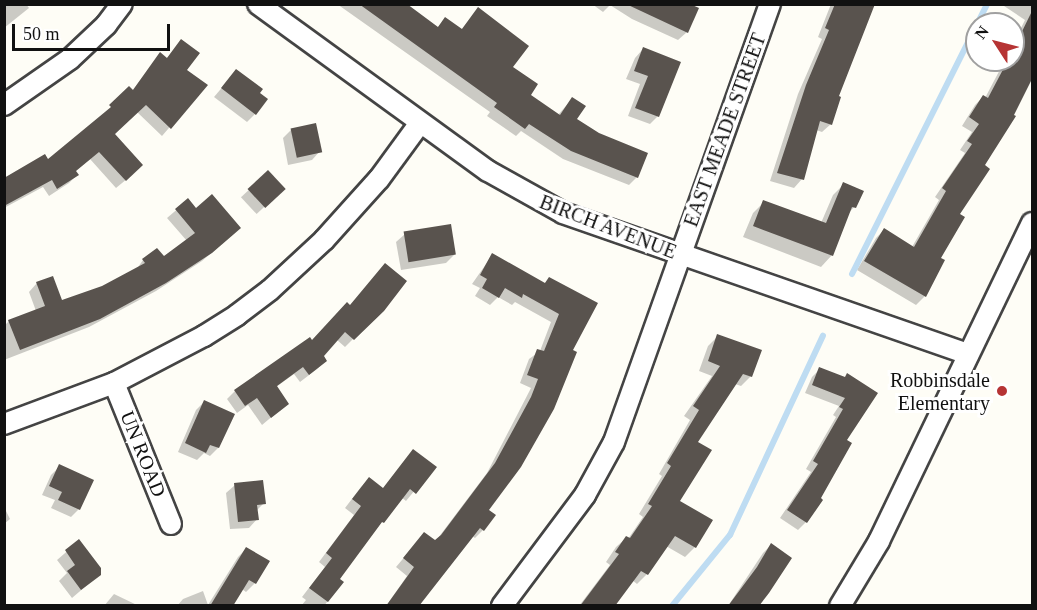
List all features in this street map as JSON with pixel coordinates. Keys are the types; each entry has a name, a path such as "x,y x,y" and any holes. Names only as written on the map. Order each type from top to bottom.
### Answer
{"street":[{"path":"4,105 70,59 106,25 122,4"},
{"name":"BIRCH AVENUE","path":"258,4 420,123 530,196 563,213 681,256 968,354"},
{"name":"EAST MEADE STREET","path":"502,606 602,468 614,442 770,4"},
{"path":"4,424 114,383 204,336 270,290 324,240 364,197 420,123"},
{"path":"840,606 879,541 1032,223"},
{"name":"UN ROAD","path":"114,383 171,524"}],"building":[{"path":"359,4 407,4 438,27 445,17 462,29 478,7 529,46 513,67 538,84 531,95 560,115 572,97 586,106 577,119 599,133 648,153 638,178 571,151 529,124 525,129 494,107 497,103"},
{"path":"626,4 690,4 699,8 688,33"},
{"path":"835,4 875,4 839,96 841,97 832,125 820,121 804,180 777,173 806,85 829,30 825,28"},
{"path":"1032,11 1032,79 1014,115 1016,116 985,165 990,169 960,214 965,217 941,258 945,260 926,297 864,261 884,228 914,247 946,191 942,188 972,144 967,141 979,124 969,117 983,95 988,98 1002,72 1025,72 1025,25"},
{"path":"181,39 200,53 187,70 208,85 171,129 146,105 115,134 143,165 126,181 99,152 76,171 79,175 57,189 52,180 4,206 4,178 45,154 48,159 111,107 109,105 129,86 133,90 160,52 167,58"},
{"path":"643,47 681,62 659,117 635,108 648,76 634,71"},
{"path":"236,69 263,89 260,93 268,99 256,115 221,88"},
{"path":"316,123 322,152 297,158 291,128"},
{"path":"268,170 286,189 265,208 248,189"},
{"path":"843,182 864,191 856,208 852,207 833,256 753,226 763,200 826,223"},
{"path":"212,194 241,228 212,253 166,283 100,319 20,350 8,320 45,306 36,282 53,276 62,300 102,286 145,263 142,259 157,248 164,256 195,233 175,209 188,198 196,208"},
{"path":"451,224 456,255 408,262 404,232"},
{"path":"492,253 545,283 549,277 598,303 573,350 577,352 554,409 521,467 489,510 496,515 484,531 480,528 419,606 386,606 414,567 403,558 424,532 435,540 441,535 495,463 531,397 538,379 527,375 537,349 544,351 559,314 523,294 522,298 505,288 499,298 482,288 487,279 480,275"},
{"path":"385,263 407,281 384,311 354,340 345,332 324,356 327,361 309,375 303,367 277,386 289,404 271,418 257,398 245,406 234,390 310,337 312,340 347,302 350,305"},
{"path":"717,334 762,350 752,377 743,374 698,442 712,450 680,501 713,520 696,548 675,536 648,575 641,571 615,606 580,606 619,554 615,552 626,536 630,538 652,506 648,504 671,466 667,463 699,410 693,406 720,366 708,361"},
{"path":"819,367 845,377 847,373 878,393 847,440 852,443 821,498 823,500 807,523 787,510 818,464 813,461 843,409 839,407 845,398 812,385"},
{"path":"204,400 235,414 219,448 210,445 206,453 185,443"},
{"path":"413,449 437,467 416,494 410,489 384,523 382,522 340,579 344,582 328,602 309,588 332,558 326,553 361,506 352,499 369,477 383,488"},
{"path":"59,464 94,480 80,510 58,500 62,492 49,486"},
{"path":"263,480 266,504 257,505 259,520 238,522 234,483"},
{"path":"79,539 101,568 101,575 81,590 67,571 75,565 65,550"},
{"path":"771,543 792,558 769,593 759,606 728,606 757,567"},
{"path":"246,547 270,561 256,584 249,580 233,606 210,606"}],"waterway":[{"path":"852,274 987,4"},
{"path":"672,606 730,535 823,336"}],"place":[{"name":"Robbinsdale Elementary","path":"1002,391"}]}
